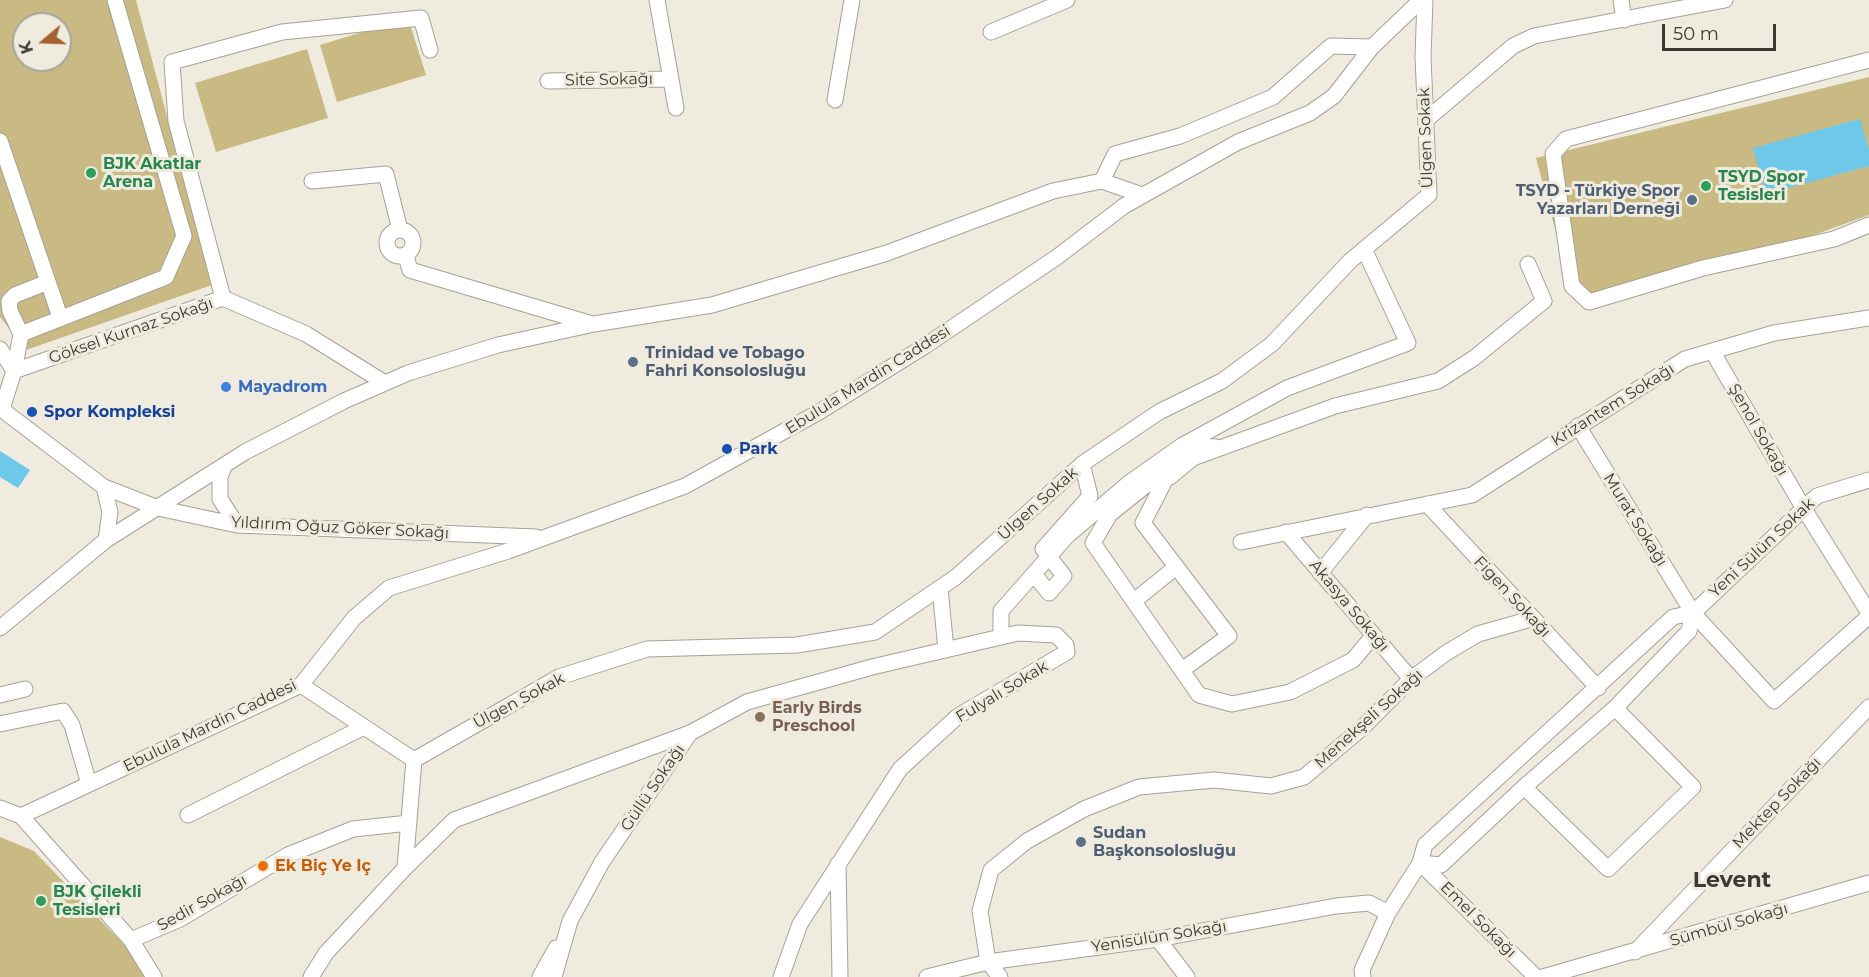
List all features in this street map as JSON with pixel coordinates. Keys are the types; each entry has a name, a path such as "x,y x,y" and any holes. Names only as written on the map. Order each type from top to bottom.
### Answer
{"street":[{"path":"21,334 60,317 166,278 184,236 115,0"},
{"path":"657,0 676,108"},
{"path":"835,100 852,0"},
{"path":"991,32 1066,0"},
{"name":"Ebulula Mardin Caddesi","path":"21,816 301,685 354,618 389,588 545,537 685,486 819,412 925,346 1057,257 1142,195 1238,142 1310,113 1334,96 1372,47 1423,0"},
{"name":"Ülgen Sokak","path":"414,760 559,677 647,649 797,645 875,632 956,577 1082,464 1159,412 1222,381 1272,344 1364,249 1429,195 1423,0"},
{"path":"1621,0 1624,20"},
{"path":"1426,120 1513,46 1534,36 1725,0"},
{"name":"Göksel Kurnaz Sokağı","path":"14,371 223,298 177,121 172,62 282,32 422,18 430,50"},
{"path":"1101,181 1115,154 1180,136 1273,98 1331,46 1372,47"},
{"path":"1869,60 1566,139 1552,154 1572,286 1589,302 1703,268 1833,239 1869,225"},
{"name":"Site Sokağı","path":"548,81 671,79"},
{"path":"0,141 60,317"},
{"path":"312,181 386,174 400,230 391,233 386,241 388,251 396,257 406,256 411,270 594,324"},
{"path":"0,628 106,540 224,466 344,401 408,373 498,345 594,324 712,305 888,253 1053,191 1101,181 1142,195"},
{"path":"1001,637 1001,611 1067,536 1129,483 1183,445 1287,388 1408,343 1364,249"},
{"path":"1164,483 1193,458 1335,406 1438,381 1474,358 1544,301 1528,264"},
{"path":"1,409 14,371 21,334 10,311 9,301 15,295 48,282"},
{"path":"223,298 306,334 385,383"},
{"name":"Krizantem Sokağı","path":"1241,542 1472,495 1685,359 1774,333 1869,318"},
{"path":"0,349 14,371"},
{"name":"Şenol Sokağı","path":"1712,351 1804,509 1869,614"},
{"name":"Yıldırım Oğuz Göker Sokağı","path":"1,409 104,487 158,508 237,525 545,537"},
{"name":"Murat Sokağı","path":"1578,426 1693,613 1774,701 1869,614"},
{"path":"1183,445 1225,447"},
{"path":"1182,670 1229,636 1143,523 1183,445"},
{"path":"1173,463 1110,514 1093,543 1199,695 1232,704 1290,692 1353,660 1373,636"},
{"path":"1034,574 1049,593 1064,576 1043,549 1089,496 1082,464"},
{"path":"224,466 220,477 220,499 237,525"},
{"name":"Yeni Sülün Sokak","path":"1693,613 1817,496 1869,480"},
{"path":"104,487 110,512 106,540"},
{"name":"Figen Sokağı","path":"1427,504 1531,619 1598,688"},
{"path":"1320,573 1367,515"},
{"name":"Akasya Sokağı","path":"1286,532 1411,679"},
{"path":"1134,602 1176,567"},
{"path":"940,588 946,650"},
{"path":"1363,977 1362,970 1388,913 1420,863 1425,845 1673,617 1693,613 1689,631 1615,708 1524,787 1441,865 1420,863"},
{"name":"Menekşeli Sokağı","path":"988,963 980,910 991,870 1028,841 1084,809 1139,787 1214,780 1271,786 1304,777 1362,728 1411,679 1446,653 1478,634 1531,619"},
{"name":"Güllü Sokağı","path":"540,977 602,862 690,733 747,702 872,667 1018,633"},
{"name":"Fulyalı Sokak","path":"838,864 900,768 958,716 1067,652 1066,645 1056,635 1018,633"},
{"path":"301,685 414,760 405,868"},
{"path":"0,695 25,689"},
{"path":"1524,787 1608,870 1693,787 1615,708"},
{"name":"Mektep Sokağı","path":"1635,952 1869,708"},
{"path":"0,724 63,711 72,725 89,784"},
{"path":"188,815 364,727"},
{"path":"311,977 326,953 405,868 454,820 690,733"},
{"path":"0,808 21,816 131,940 154,977"},
{"name":"Sedir Sokağı","path":"131,940 180,919 288,855 353,829 409,824"},
{"name":"Emel Sokağı","path":"1420,863 1536,977"},
{"path":"781,977 801,924 838,864"},
{"path":"838,864 840,977"},
{"name":"Sümbül Sokağı","path":"1543,977 1589,971 1635,952 1869,883"},
{"name":"Yenisülün Sokağı","path":"927,977 988,963 1158,939 1336,906 1369,903 1388,913"},
{"name":"Güllü Sokağı","path":"554,977 570,921"},
{"path":"1158,939 1187,977"},
{"path":"988,963 1000,977"}],"shaded area":[{"name":"BJK Akatlar Arena","path":"0,0 136,0 212,285 26,350 0,317"},
{"path":"408,18 426,75 337,102 320,45"},
{"path":"307,49 328,118 216,152 195,83"},
{"name":"TSYD Spor Tesisleri","path":"1869,77 1869,215 1814,235 1574,300 1536,158"},
{"name":"BJK Çilekli Tesisleri","path":"0,837 34,851 130,951 144,977 0,977"}],"water":[{"path":"1860,119 1869,150 1869,166 1766,194 1753,148"},
{"path":"0,451 30,470 18,488 0,477"}],"place":[{"name":"BJK Akatlar Arena","path":"91,173"},
{"name":"TSYD Spor Tesisleri","path":"1706,186"},
{"name":"TSYD - Türkiye Spor Yazarları Derneği","path":"1692,200"},
{"name":"Trinidad ve Tobago Fahri Konsolosluğu","path":"633,362"},
{"name":"Mayadrom","path":"226,387"},
{"name":"Spor Kompleksi","path":"32,412"},
{"name":"Park","path":"727,449"},
{"name":"Early Birds Preschool","path":"760,717"},
{"name":"Sudan Başkonsolosluğu","path":"1081,842"},
{"name":"Ek Biç Ye Iç","path":"263,866"},
{"name":"BJK Çilekli Tesisleri","path":"41,901"}],"district":[{"name":"Levent","path":"1732,881"}]}
